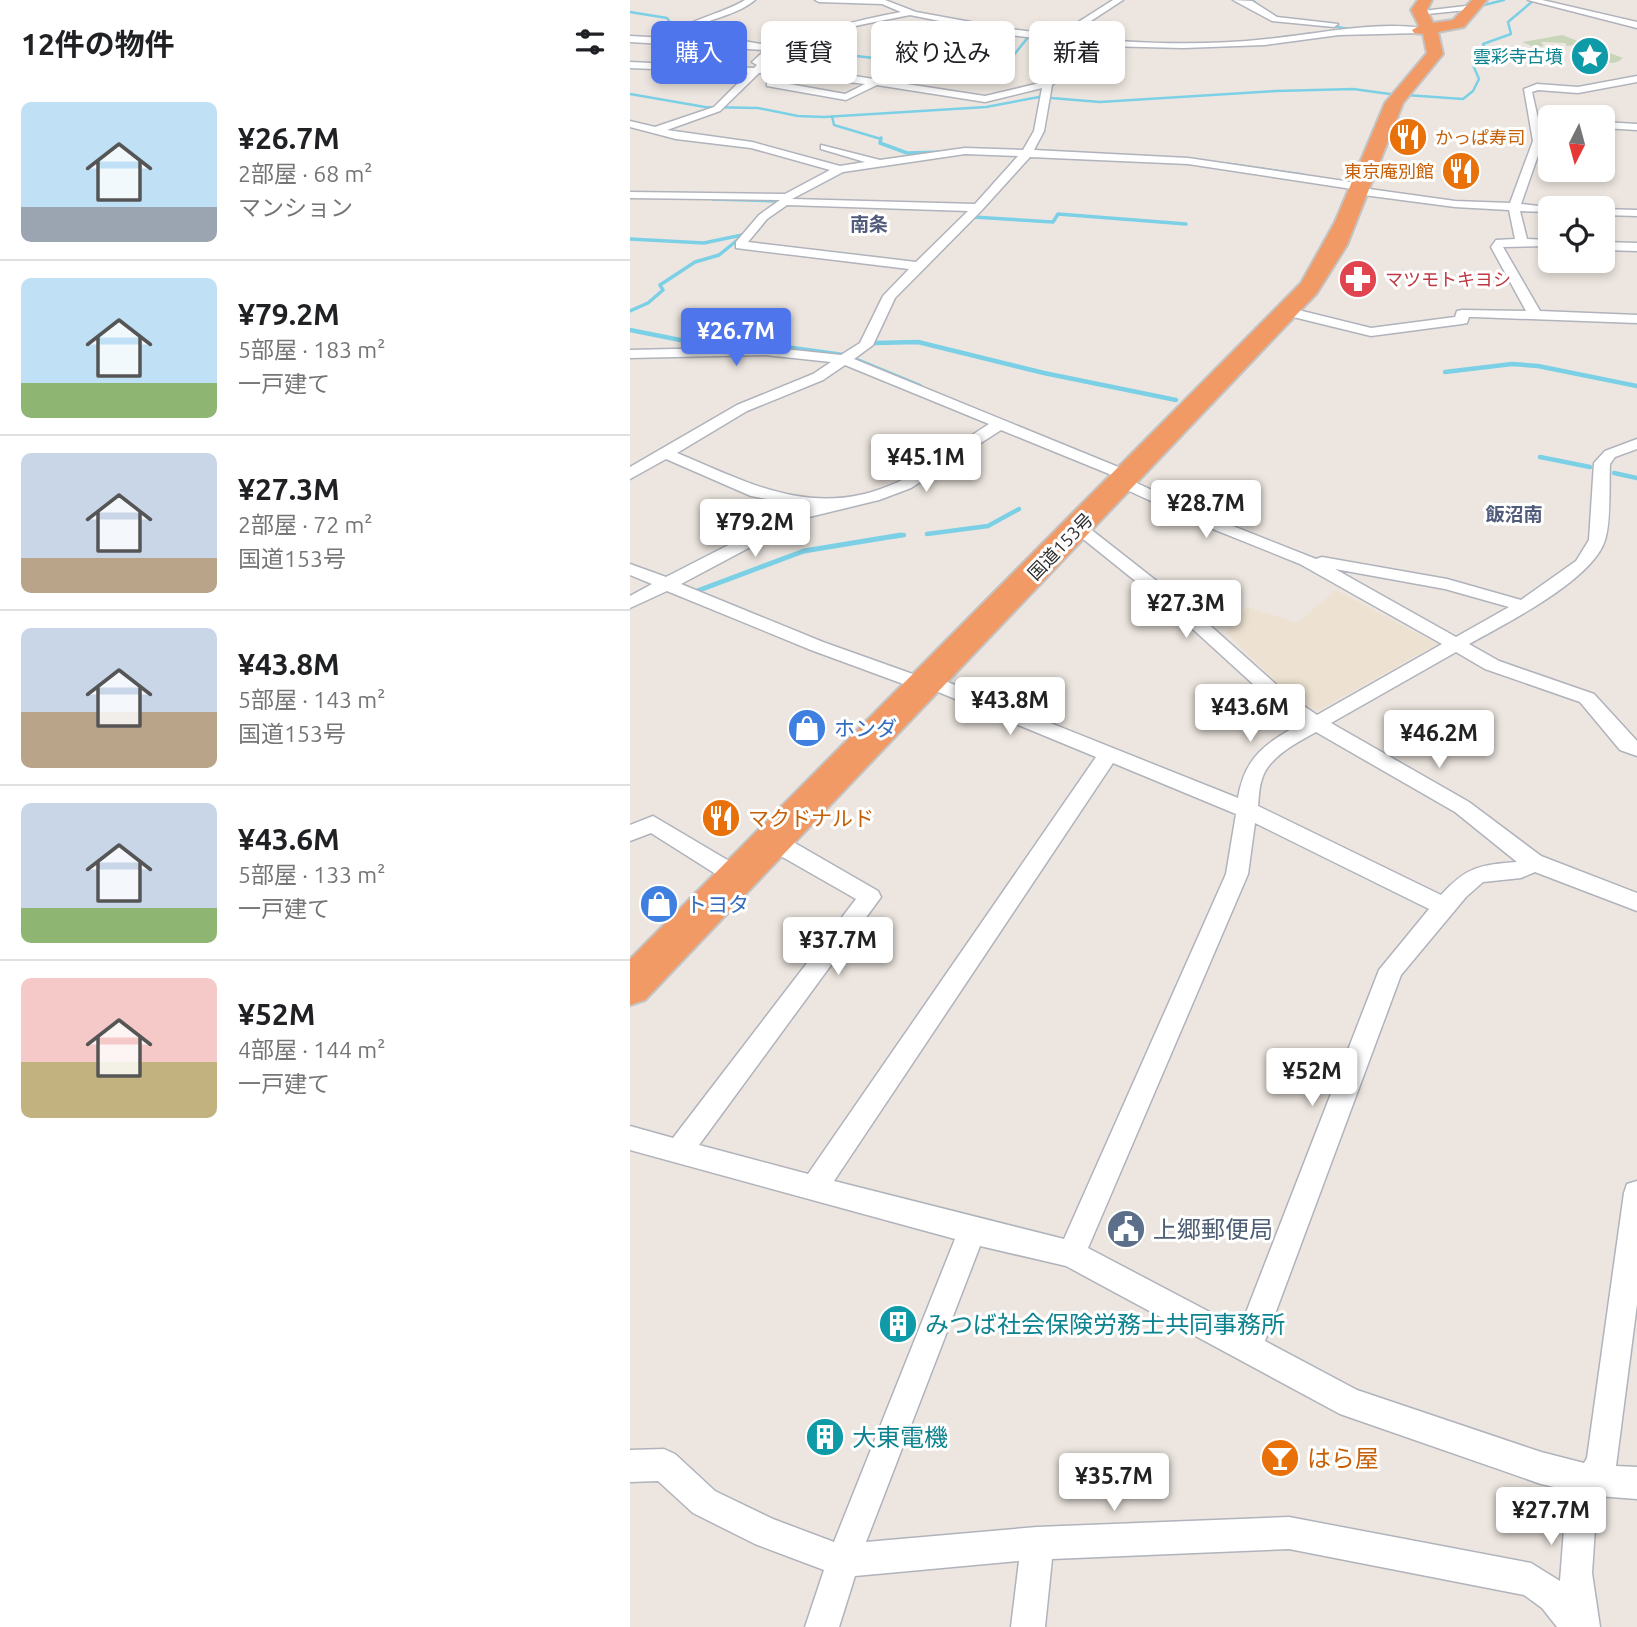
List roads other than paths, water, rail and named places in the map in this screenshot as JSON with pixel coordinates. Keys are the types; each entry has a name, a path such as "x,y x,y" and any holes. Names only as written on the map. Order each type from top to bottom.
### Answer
{"highway":[{"name":"国道153号","path":"1410,0 1410,16 1424,30"},
{"path":"1424,30 1458,24 1477,4"},
{"name":"国道153号","path":"630,987 1286,312 1326,267 1397,97 1435,50 1424,30 1419,10 1426,5"}],"street":[{"path":"706,21 731,12 751,0"},
{"path":"819,0 890,3 909,13 1029,34"},
{"path":"1086,21 1119,0"},
{"path":"1237,0 1249,3 1275,19 1335,24 1367,31"},
{"path":"1534,0 1637,25"},
{"path":"854,21 873,8 876,1"},
{"path":"1426,5 1477,4"},
{"path":"857,24 909,13"},
{"path":"1125,44 1265,43 1339,32 1424,30"},
{"path":"630,39 651,41"},
{"path":"630,139 719,107 769,52 768,48 747,45"},
{"path":"630,64 651,53"},
{"path":"630,64 761,69"},
{"path":"754,69 761,64"},
{"path":"1522,242 1514,208 1538,141 1538,121 1527,91 1532,88 1578,90 1637,79"},
{"path":"770,84 846,97 872,84"},
{"path":"630,474 742,408 818,377 866,345 889,296 978,208 1027,153 1039,131 1047,84 985,99 889,84"},
{"path":"630,124 676,136 752,145 840,169"},
{"path":"1615,126 1637,127"},
{"path":"825,148 881,164"},
{"path":"917,266 740,245 763,217 786,199 840,169 965,151 1188,161 1455,204 1538,209"},
{"path":"630,195 978,208"},
{"path":"1615,212 1637,213"},
{"path":"1535,314 1497,247 1500,243 1538,243"},
{"path":"1615,246 1637,247"},
{"path":"1286,312 1371,332 1462,320 1462,314 1475,313 1637,319"},
{"path":"630,354 760,350 822,355 845,360 998,425 1054,444 1214,524 1306,559 1518,676 1587,698 1628,745 1637,748"},
{"path":"630,603 799,515 831,505 873,497 905,485 998,425"},
{"path":"1071,1254 1237,874 1252,776 1261,762 1283,741 1524,606 1573,573 1591,553 1597,540 1602,463 1610,454 1637,444"},
{"path":"665,453 757,493 831,505"},
{"path":"1078,527 1180,608 1281,699 1315,723 1462,807 1533,862 1637,902"},
{"path":"1306,559 1447,583 1524,606"},
{"path":"630,569 817,646 926,683 1245,809 1445,907"},
{"path":"813,1189 1107,756"},
{"path":"630,833 653,824 738,877"},
{"path":"678,1151 870,897 773,841"},
{"path":"1247,1349 1391,970 1458,891 1475,876 1491,871 1521,870 1533,862"},
{"path":"630,1138 972,1231 1071,1254 1351,1403 1519,1461 1590,1480 1637,1483"},
{"path":"1580,1627 1576,1573 1581,1494 1602,1463 1637,1193"},
{"path":"822,1627 842,1561 972,1231"},
{"path":"630,1466 664,1465 704,1502 766,1533 842,1561 1037,1542 1289,1533 1531,1580 1554,1596 1580,1627"},
{"path":"1028,1627 1037,1542"}],"waterway":[{"path":"1247,0 1255,2"},
{"path":"1480,6 1504,0"},
{"path":"1406,95 1463,99 1473,91 1479,79 1473,65 1487,52 1483,44 1511,34 1508,22 1534,0"},
{"path":"882,1 911,11"},
{"path":"630,12 667,18 669,21"},
{"path":"1329,25 1352,30"},
{"path":"1015,54 1029,36"},
{"path":"857,56 871,58"},
{"path":"832,116 986,107 1039,97 1100,102 1276,91 1353,89 1390,94"},
{"path":"630,94 705,107 758,108 798,116 832,116"},
{"path":"832,116 834,125 881,139"},
{"path":"881,139 880,143 907,153 944,152"},
{"path":"1227,164 1303,175"},
{"path":"713,199 778,201"},
{"path":"973,217 1053,222 1058,214 1186,224"},
{"path":"756,232 764,222"},
{"path":"630,239 704,243 742,235"},
{"path":"630,311 648,303 663,290 660,285 695,262 719,255 740,238"},
{"path":"630,330 720,348 778,346 843,355"},
{"path":"867,348 874,343 918,342 1044,373 1176,400"},
{"path":"857,360 920,386"},
{"path":"1445,372 1512,364 1538,366 1637,386"},
{"path":"1540,457 1590,467"},
{"path":"1614,473 1637,478"},
{"path":"927,534 988,526 1019,509"},
{"path":"697,591 804,551 901,535"},
{"path":"890,537 904,535"}],"place":[{"name":"雲彩寺古墳","path":"1590,56"},
{"name":"かっぱ寿司","path":"1408,137"},
{"name":"東京庵別館","path":"1461,171"},
{"name":"マツモトキヨシ","path":"1358,279"},
{"name":"ホンダ","path":"807,728"},
{"name":"マクドナルド","path":"721,818"},
{"name":"トヨタ","path":"659,904"},
{"name":"上郷郵便局","path":"1126,1229"},
{"name":"みつば社会保険労務士共同事務所","path":"898,1324"},
{"name":"大東電機","path":"825,1437"},
{"name":"はら屋","path":"1280,1458"}],"district":[{"name":"南条","path":"869,224"},
{"name":"飯沼南","path":"1514,514"}]}
